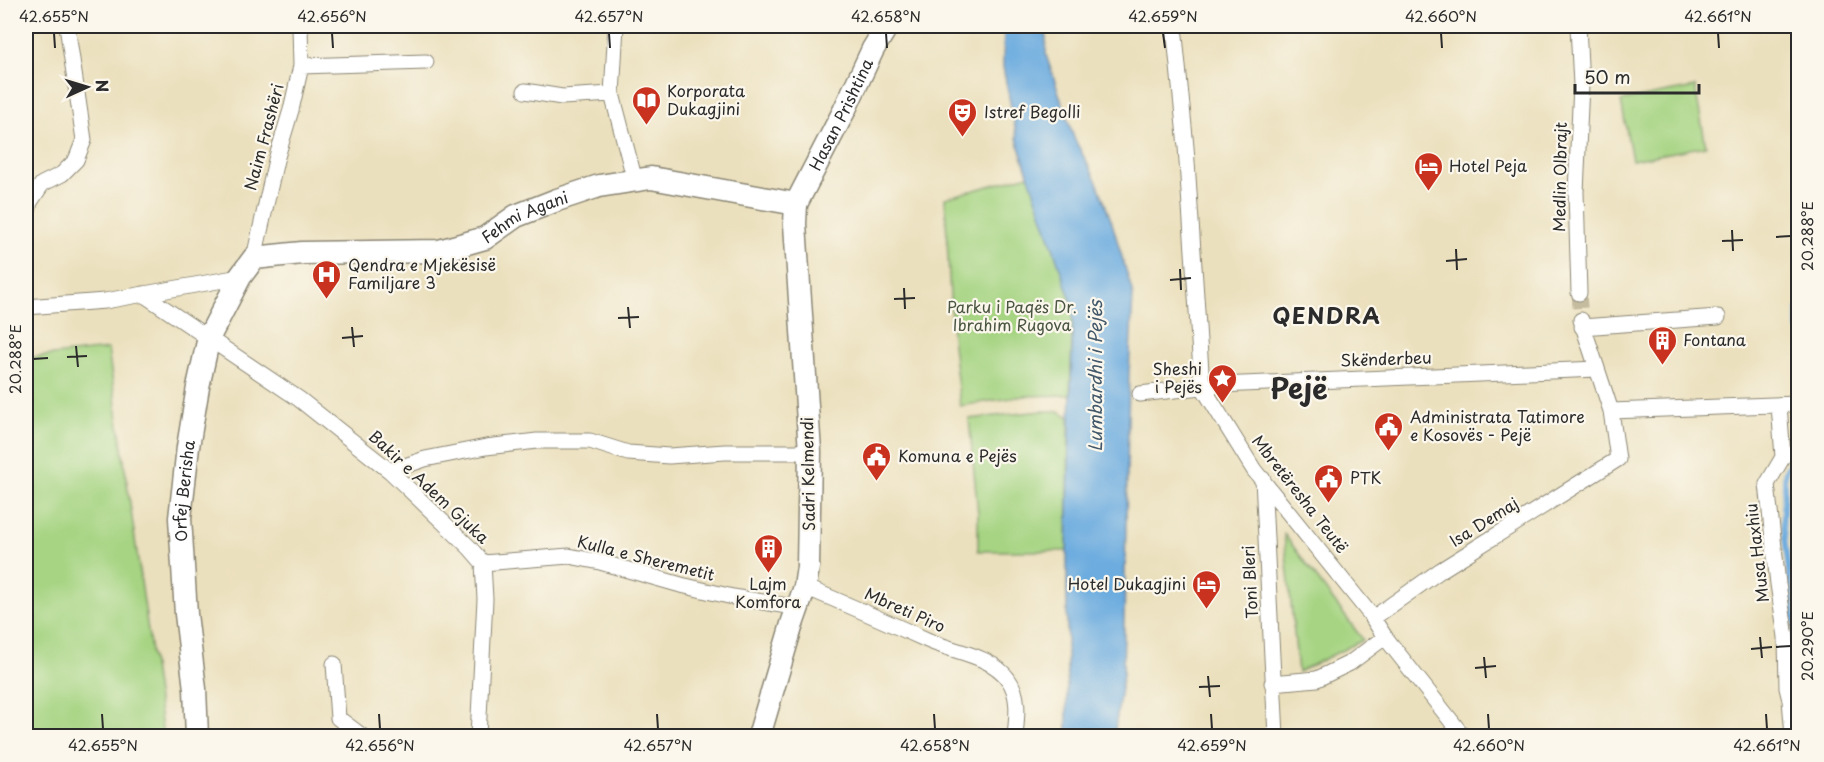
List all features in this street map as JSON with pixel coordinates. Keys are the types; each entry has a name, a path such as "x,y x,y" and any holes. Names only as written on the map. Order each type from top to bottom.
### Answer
{"street":[{"path":"26,219 30,202 42,184 62,174 76,160 84,140 67,26"},
{"name":"Naim Frashëri","path":"254,258 276,160 301,66 300,26"},
{"path":"616,26 612,94 635,181"},
{"name":"Mbretëresha Teutë","path":"1174,26 1186,147 1202,387 1254,470 1373,618 1385,638 1462,736"},
{"name":"Medlin Olbrajt","path":"1578,26 1581,86 1576,192 1579,293"},
{"name":"Hasan Prishtina","path":"795,214 879,31"},
{"path":"301,66 426,62"},
{"path":"525,91 562,97 612,94"},
{"name":"Fehmi Agani","path":"254,258 302,253 439,251 485,238 516,216 557,200 599,186 651,178 795,214"},
{"name":"Sadri Kelmendi","path":"759,736 792,624 802,598 808,557 810,452 795,214"},
{"name":"Orfej Berisha","path":"197,736 180,518 188,447 209,337 240,277 254,258"},
{"path":"26,307 105,301 240,277"},
{"path":"143,294 209,337"},
{"path":"1718,317 1581,323 1611,411 1790,404"},
{"name":"Bakir e Adem Gjuka","path":"209,337 299,399 390,471 483,563 485,599 478,736"},
{"name":"Skënderbeu","path":"1140,394 1202,387 1339,379 1597,369"},
{"name":"Musa Haxhiu","path":"1790,404 1783,457 1767,484 1786,637 1787,688 1793,736"},
{"name":"Isa Demaj","path":"1373,618 1441,570 1617,459 1611,411"},
{"path":"390,471 435,457 486,447 537,441 590,441 628,453 669,456 725,452 810,452"},
{"name":"Toni Bleri","path":"1263,479 1276,736"},
{"name":"Kulla e Sheremetit","path":"483,563 569,556 733,597 802,598"},
{"name":"Mbreti Piro","path":"802,598 990,663 1007,677 1014,688 1017,719 1015,736"},
{"path":"1272,683 1317,679 1350,663 1385,638"},
{"path":"334,664 338,718 362,736"}],"green space":[{"path":"1695,87 1706,146 1632,160 1621,101"},
{"name":"Parku i Paqës Dr. Ibrahim Rugova","path":"1029,175 1073,306 1070,395 1024,396 960,406 952,336 945,198"},
{"path":"108,349 163,736 26,736 26,358"},
{"path":"1059,411 1069,417 1067,551 978,551 978,514 969,419"},
{"path":"1284,534 1363,640 1298,672"}],"water":[{"name":"Lumbardhi i Pejës","path":"1004,26 1046,26 1046,55 1074,138 1098,184 1133,294 1129,374 1123,674 1114,736 1067,736 1067,551 1073,307 1019,147 1003,67"}],"waterway":[{"path":"1798,309 1798,329"},
{"path":"1798,404 1797,447 1785,472 1783,523 1798,657"}],"tunnel":[{"path":"1579,293 1581,320"}],"place":[{"name":"Korporata Dukagjini","path":"646,126"},
{"name":"Istref Begolli","path":"963,138"},
{"name":"Hotel Peja","path":"1428,192"},
{"name":"Qendra e Mjekësisë Familjare 3","path":"327,300"},
{"name":"Fontana","path":"1662,366"},
{"name":"Sheshi i Pejës","path":"1223,404"},
{"name":"Administrata Tatimore e Kosovës - Pejë","path":"1389,452"},
{"name":"Komuna e Pejës","path":"877,482"},
{"name":"PTK","path":"1329,504"},
{"name":"Lajm Komfora","path":"768,574"},
{"name":"Hotel Dukagjini","path":"1207,610"}],"district":[{"name":"QENDRA","path":"1327,316"},
{"name":"Pejë","path":"1299,389"}]}
